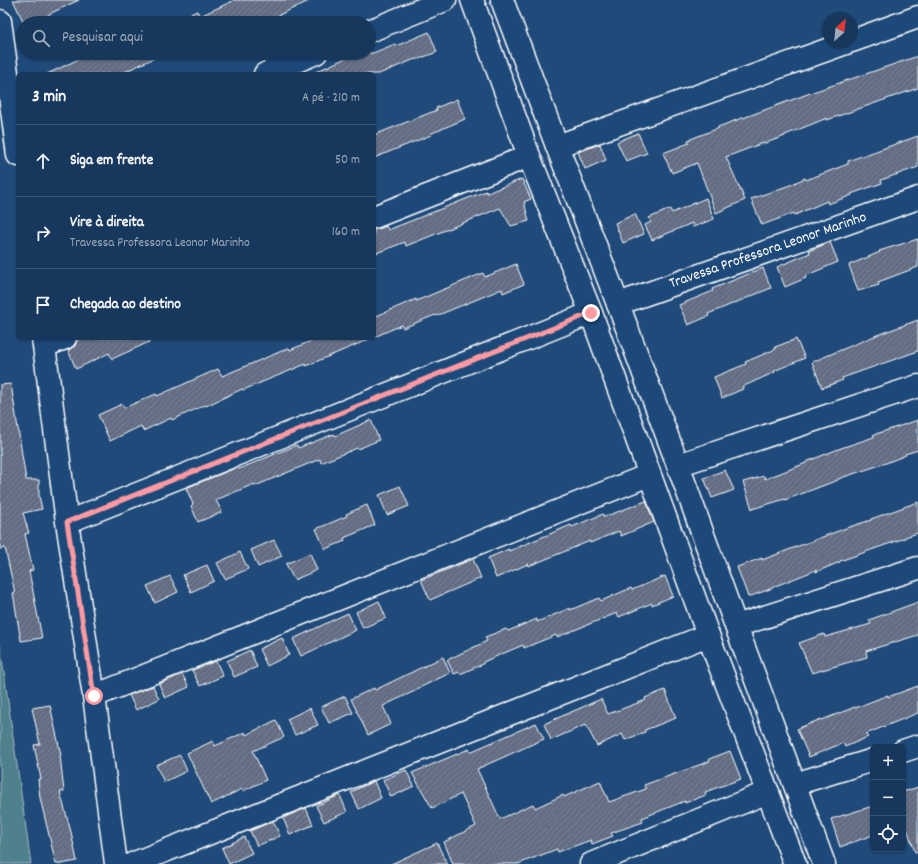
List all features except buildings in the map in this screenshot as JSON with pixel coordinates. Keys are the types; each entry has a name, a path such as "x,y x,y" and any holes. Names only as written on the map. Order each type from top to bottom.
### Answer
{"street":[{"path":"376,28 445,0"},
{"path":"472,0 529,156 591,313 649,475 795,864"},
{"path":"502,0 618,304 824,864"},
{"path":"858,39 918,17"},
{"path":"0,21 16,140"},
{"path":"557,146 832,48"},
{"path":"270,72 299,60"},
{"path":"376,216 529,156"},
{"name":"Travessa Professora Leonor Marinho","path":"618,304 918,198"},
{"path":"67,522 591,313"},
{"path":"54,340 43,342 67,522 94,696 116,864"},
{"path":"678,465 918,386"},
{"path":"94,696 649,475"},
{"path":"736,626 918,568"},
{"path":"132,864 708,634"},
{"path":"906,750 918,746"},
{"path":"795,784 870,761"},
{"path":"591,864 768,792"}],"green space":[{"path":"0,645 31,864 0,864"}],"route":[{"path":"94,696 67,522 591,313"}]}
